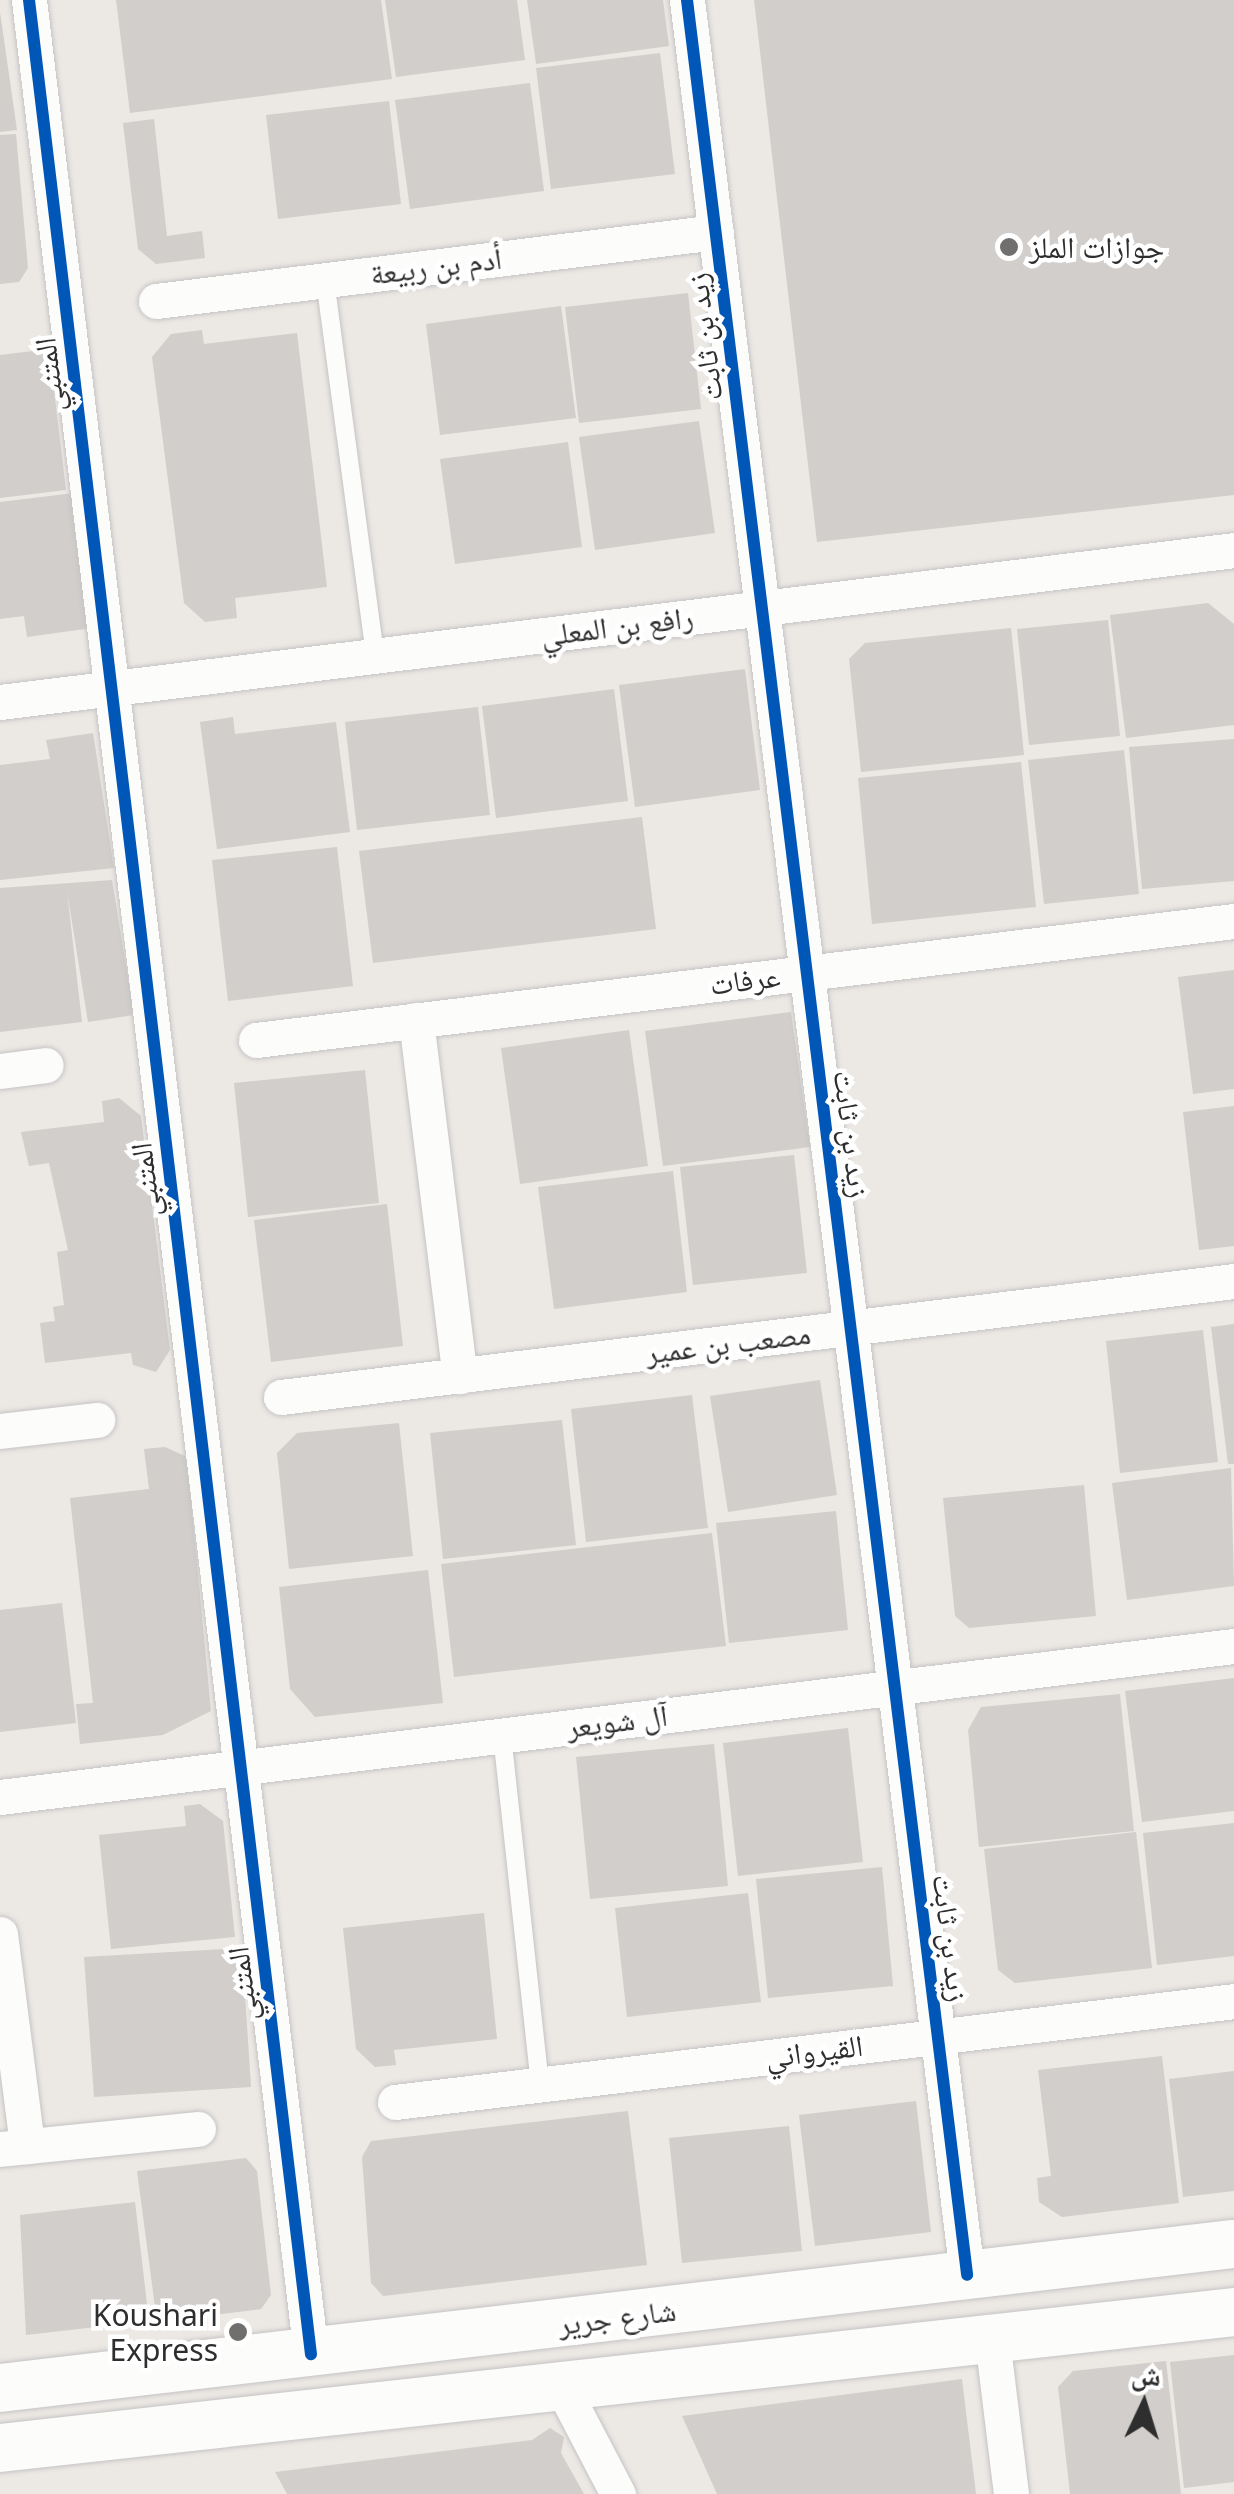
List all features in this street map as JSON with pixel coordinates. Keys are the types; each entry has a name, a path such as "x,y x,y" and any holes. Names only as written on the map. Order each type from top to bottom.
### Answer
{"main road":[{"name":"شارع جرير","path":"0,2388 1234,2244"},
{"name":"شارع جرير","path":"0,2448 1234,2312"}],"street":[{"name":"المتنبي","path":"29,0 311,2354"},
{"name":"زيد بن ثابت","path":"687,0 967,2275"},
{"name":"أدم بن ربيعة","path":"156,300 716,232"},
{"name":"رافع بن المعلي","path":"0,702 1234,550"},
{"name":"عرفات","path":"256,1040 1234,921"},
{"path":"416,1020 460,1376"},
{"path":"0,1071 46,1065"},
{"name":"مصعب بن عمير","path":"281,1398 1234,1281"},
{"path":"0,1431 97,1420"},
{"name":"آل شويعر","path":"0,1797 1234,1646"},
{"path":"0,1934 13,2148 198,2129"},
{"name":"القيرواني","path":"394,2102 1234,2001"},
{"path":"992,2339 1011,2494"},
{"path":"562,2387 618,2494"}],"lane":[{"path":"325,280 375,656"},
{"path":"502,1736 540,2084"}],"building":[{"path":"116,0 381,0 392,79 130,113"},
{"path":"385,0 517,0 525,60 396,77"},
{"path":"527,0 663,0 669,46 536,64"},
{"name":"جوازات الملز","path":"754,0 1234,0 1234,495 817,542"},
{"path":"0,12 17,130 0,132"},
{"path":"660,53 675,174 551,189 536,68"},
{"path":"530,83 544,191 410,209 395,100"},
{"path":"389,101 401,204 278,219 266,115"},
{"path":"154,119 167,236 202,231 205,258 156,264 138,249 123,123"},
{"path":"16,134 28,268 19,282 0,284 0,135"},
{"path":"688,293 701,409 579,423 565,307"},
{"path":"561,306 576,418 440,435 426,324"},
{"path":"202,330 204,344 297,333 327,587 235,598 237,618 205,622 184,603 152,357 171,334"},
{"path":"49,349 66,490 0,498 0,355"},
{"path":"699,421 715,533 595,550 579,437"},
{"path":"568,442 582,547 455,564 440,459"},
{"path":"74,493 92,628 27,637 24,616 0,619 0,502"},
{"path":"1208,603 1234,624 1234,725 1126,738 1110,615"},
{"path":"1108,620 1120,736 1029,745 1017,629"},
{"path":"1011,628 1024,755 861,772 849,659 865,643"},
{"path":"745,669 760,790 635,807 619,685"},
{"path":"614,689 628,801 496,818 482,706"},
{"path":"478,707 490,815 357,830 345,722"},
{"path":"233,717 235,734 336,722 350,832 217,849 200,722"},
{"path":"93,733 114,868 0,880 0,765 50,759 46,740"},
{"path":"1234,739 1234,881 1142,889 1129,747"},
{"path":"1124,750 1139,894 1044,904 1028,760"},
{"path":"1021,762 1036,907 872,924 858,778"},
{"path":"642,817 656,929 373,963 359,851"},
{"path":"337,847 353,986 228,1001 212,860"},
{"path":"112,880 134,1015 88,1022 67,891 82,1022 0,1032 0,888"},
{"path":"1234,970 1234,1089 1193,1094 1178,977"},
{"path":"791,1012 810,1147 663,1166 645,1031"},
{"path":"629,1030 648,1166 520,1184 501,1048"},
{"path":"365,1070 379,1203 248,1217 234,1083"},
{"path":"119,1098 141,1116 170,1350 156,1372 133,1365 131,1353 45,1363 40,1323 55,1321 53,1307 64,1305 57,1252 68,1250 49,1163 29,1166 21,1132 104,1122 102,1101"},
{"path":"1234,1106 1234,1246 1199,1250 1183,1112"},
{"path":"794,1155 807,1273 693,1285 680,1167"},
{"path":"673,1171 687,1292 554,1309 538,1187"},
{"path":"387,1204 403,1346 271,1362 254,1220"},
{"path":"1234,1324 1234,1464 1228,1464 1211,1327"},
{"path":"1203,1330 1218,1462 1120,1473 1106,1341"},
{"path":"820,1380 837,1495 728,1512 710,1396"},
{"path":"692,1395 708,1528 586,1542 571,1409"},
{"path":"562,1420 576,1545 443,1559 430,1433"},
{"path":"399,1423 413,1556 289,1569 277,1453 297,1433"},
{"path":"165,1447 187,1457 211,1711 163,1735 80,1744 76,1704 93,1703 70,1498 149,1489 144,1449"},
{"path":"1231,1468 1234,1586 1127,1600 1112,1483"},
{"path":"1084,1485 1096,1616 969,1628 955,1616 943,1498"},
{"path":"836,1511 848,1630 729,1643 716,1523"},
{"path":"712,1533 726,1646 454,1677 441,1564"},
{"path":"428,1570 443,1703 315,1717 290,1689 279,1587"},
{"path":"62,1603 76,1723 0,1732 0,1610"},
{"path":"1234,1678 1234,1811 1142,1822 1125,1691"},
{"path":"1120,1694 1134,1831 979,1847 968,1730 981,1707"},
{"path":"848,1728 863,1862 738,1876 723,1743"},
{"path":"714,1744 728,1886 590,1899 576,1757"},
{"path":"200,1804 223,1821 235,1937 111,1949 99,1835 186,1826 184,1806"},
{"path":"1234,1823 1234,1956 1157,1965 1143,1833"},
{"path":"1136,1832 1152,1968 1015,1983 998,1970 984,1849"},
{"path":"882,1867 893,1986 768,1998 756,1879"},
{"path":"748,1893 761,2002 627,2017 615,1908"},
{"path":"484,1913 497,2039 394,2050 396,2065 375,2067 356,2049 343,1928"},
{"path":"242,1948 251,2087 94,2097 84,1957"},
{"path":"1162,2056 1179,2203 1062,2217 1039,2202 1037,2178 1051,2176 1038,2070"},
{"path":"1234,2071 1234,2191 1183,2197 1169,2079"},
{"path":"916,2101 931,2232 815,2246 799,2115"},
{"path":"628,2111 647,2265 383,2296 371,2283 362,2157 371,2141"},
{"path":"789,2126 802,2251 682,2263 669,2138"},
{"path":"246,2158 257,2171 271,2295 261,2309 157,2322 137,2171"},
{"path":"135,2202 149,2321 26,2335 20,2215"},
{"path":"1234,2355 1234,2482 1184,2488 1170,2362"},
{"path":"1166,2361 1181,2494 1070,2494 1058,2387 1073,2371"},
{"path":"962,2379 976,2494 717,2494 682,2416"},
{"path":"550,2428 564,2437 561,2453 584,2494 287,2494 275,2472 532,2440"}],"cycle path":[{"path":"29,0 311,2354"},
{"path":"687,0 967,2275"}],"place":[{"name":"جوازات الملز","path":"1009,247"},
{"name":"Koushari Express","path":"238,2332"}]}
